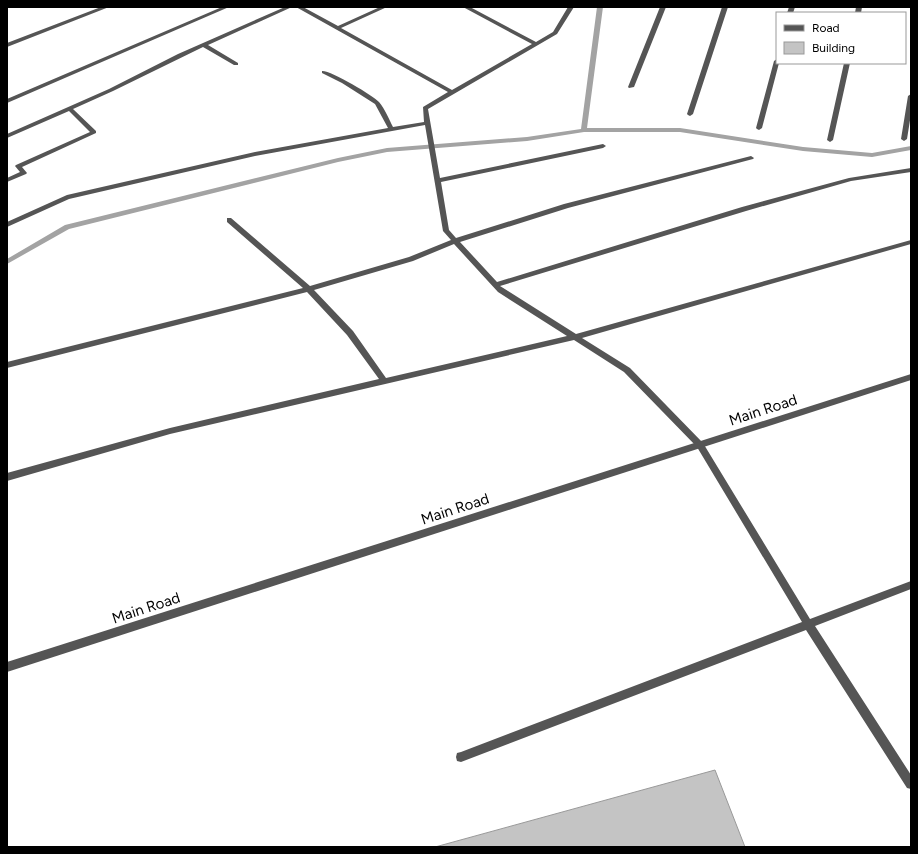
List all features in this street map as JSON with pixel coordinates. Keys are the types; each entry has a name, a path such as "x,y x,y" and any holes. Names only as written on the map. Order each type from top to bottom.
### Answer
{"street":[{"path":"7,45 106,7"},
{"path":"7,100 226,7"},
{"path":"7,136 112,90 204,45 289,7"},
{"path":"299,7 452,92"},
{"path":"338,28 384,7"},
{"path":"466,7 536,44"},
{"path":"572,7 555,33 425,108 446,230 500,290 627,370 700,445 808,623 911,784"},
{"path":"631,87 663,7"},
{"path":"690,114 725,7"},
{"path":"204,45 236,64"},
{"path":"759,128 776,64"},
{"path":"830,140 847,64"},
{"path":"324,72 344,82 377,103 392,130"},
{"path":"904,139 911,96"},
{"path":"7,180 24,172 18,166 94,132 69,108"},
{"path":"7,225 67,197 255,154 428,123"},
{"path":"438,181 603,146"},
{"path":"7,365 309,289 411,259 455,241 566,206 751,158"},
{"path":"495,285 744,209 851,179 911,170"},
{"path":"229,220 309,289 350,333 385,382"},
{"path":"7,477 170,431 575,338 911,242"},
{"name":"Main Road","path":"7,667 911,377"},
{"path":"462,757 808,623 911,585"}],"building":[{"path":"715,770 745,847 435,847"}],"waterway":[{"path":"584,130 600,7"},
{"path":"7,262 67,227 338,160 387,150 527,139 584,130"},
{"path":"584,130 680,130 803,149 872,155 911,148"}]}
